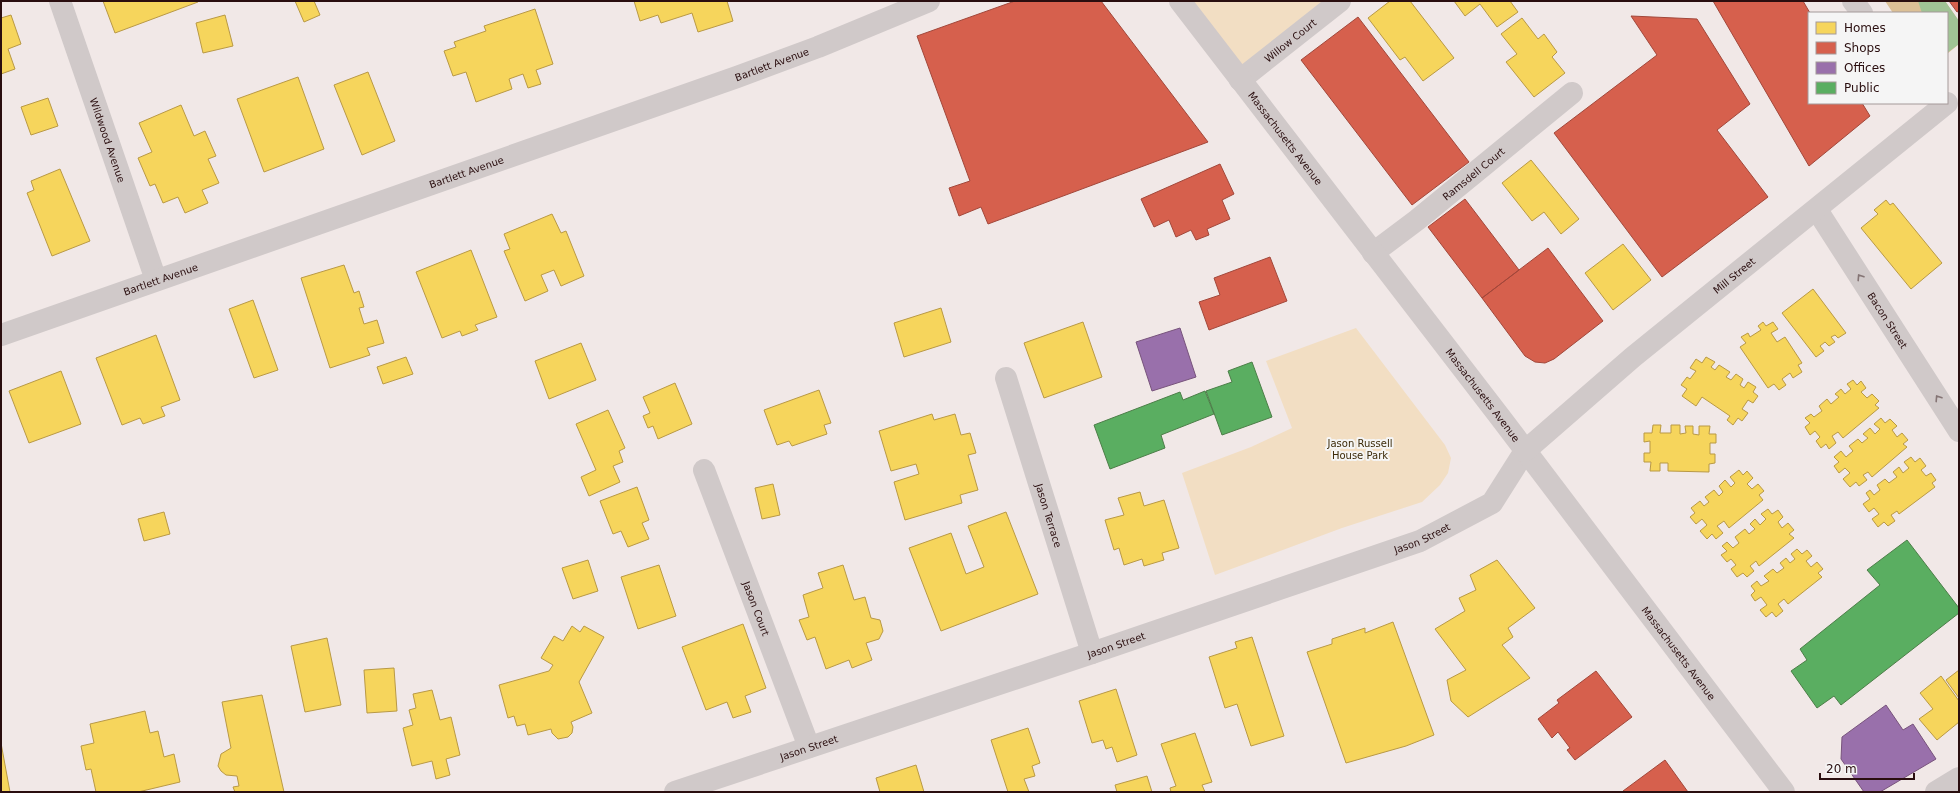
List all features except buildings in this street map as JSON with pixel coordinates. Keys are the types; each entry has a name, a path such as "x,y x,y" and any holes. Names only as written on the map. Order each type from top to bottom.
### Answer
{"street":[{"name":"Wildwood Avenue","path":"60,1 156,280"},
{"name":"Bartlett Avenue","path":"1,335 737,77 818,47 929,1"},
{"name":"Massachusetts Avenue","path":"1180,1 1784,792"},
{"name":"Willow Court","path":"1240,80 1340,1"},
{"path":"1853,1 1861,12"},
{"name":"Mill Street","path":"1948,100 1959,92"},
{"name":"Ramsdell Court","path":"1373,253 1417,220 1572,93"},
{"name":"Mill Street","path":"1525,451 1633,357 1817,210 1942,104"},
{"name":"Bacon Street","path":"1817,210 1959,431"},
{"name":"Jason Terrace","path":"1006,378 1092,653"},
{"name":"Jason Street","path":"675,792 1092,653 1420,541 1492,502 1525,451"},
{"name":"Jason Court","path":"704,470 809,747"},
{"path":"1936,792 1959,778"}],"green space":[{"path":"1180,1 1340,1 1240,80"},
{"name":"Jason Russell House Park","path":"1356,328 1445,445 1451,458 1448,473 1440,485 1422,502 1342,528 1215,575 1182,473 1251,447 1292,428 1266,361"}],"shaded area":[{"path":"1885,1 1945,1 1959,21 1959,44 1948,53 1948,12 1892,12"},
{"path":"1918,1 1945,1 1959,21 1959,44 1948,52 1948,12 1922,12"}]}
